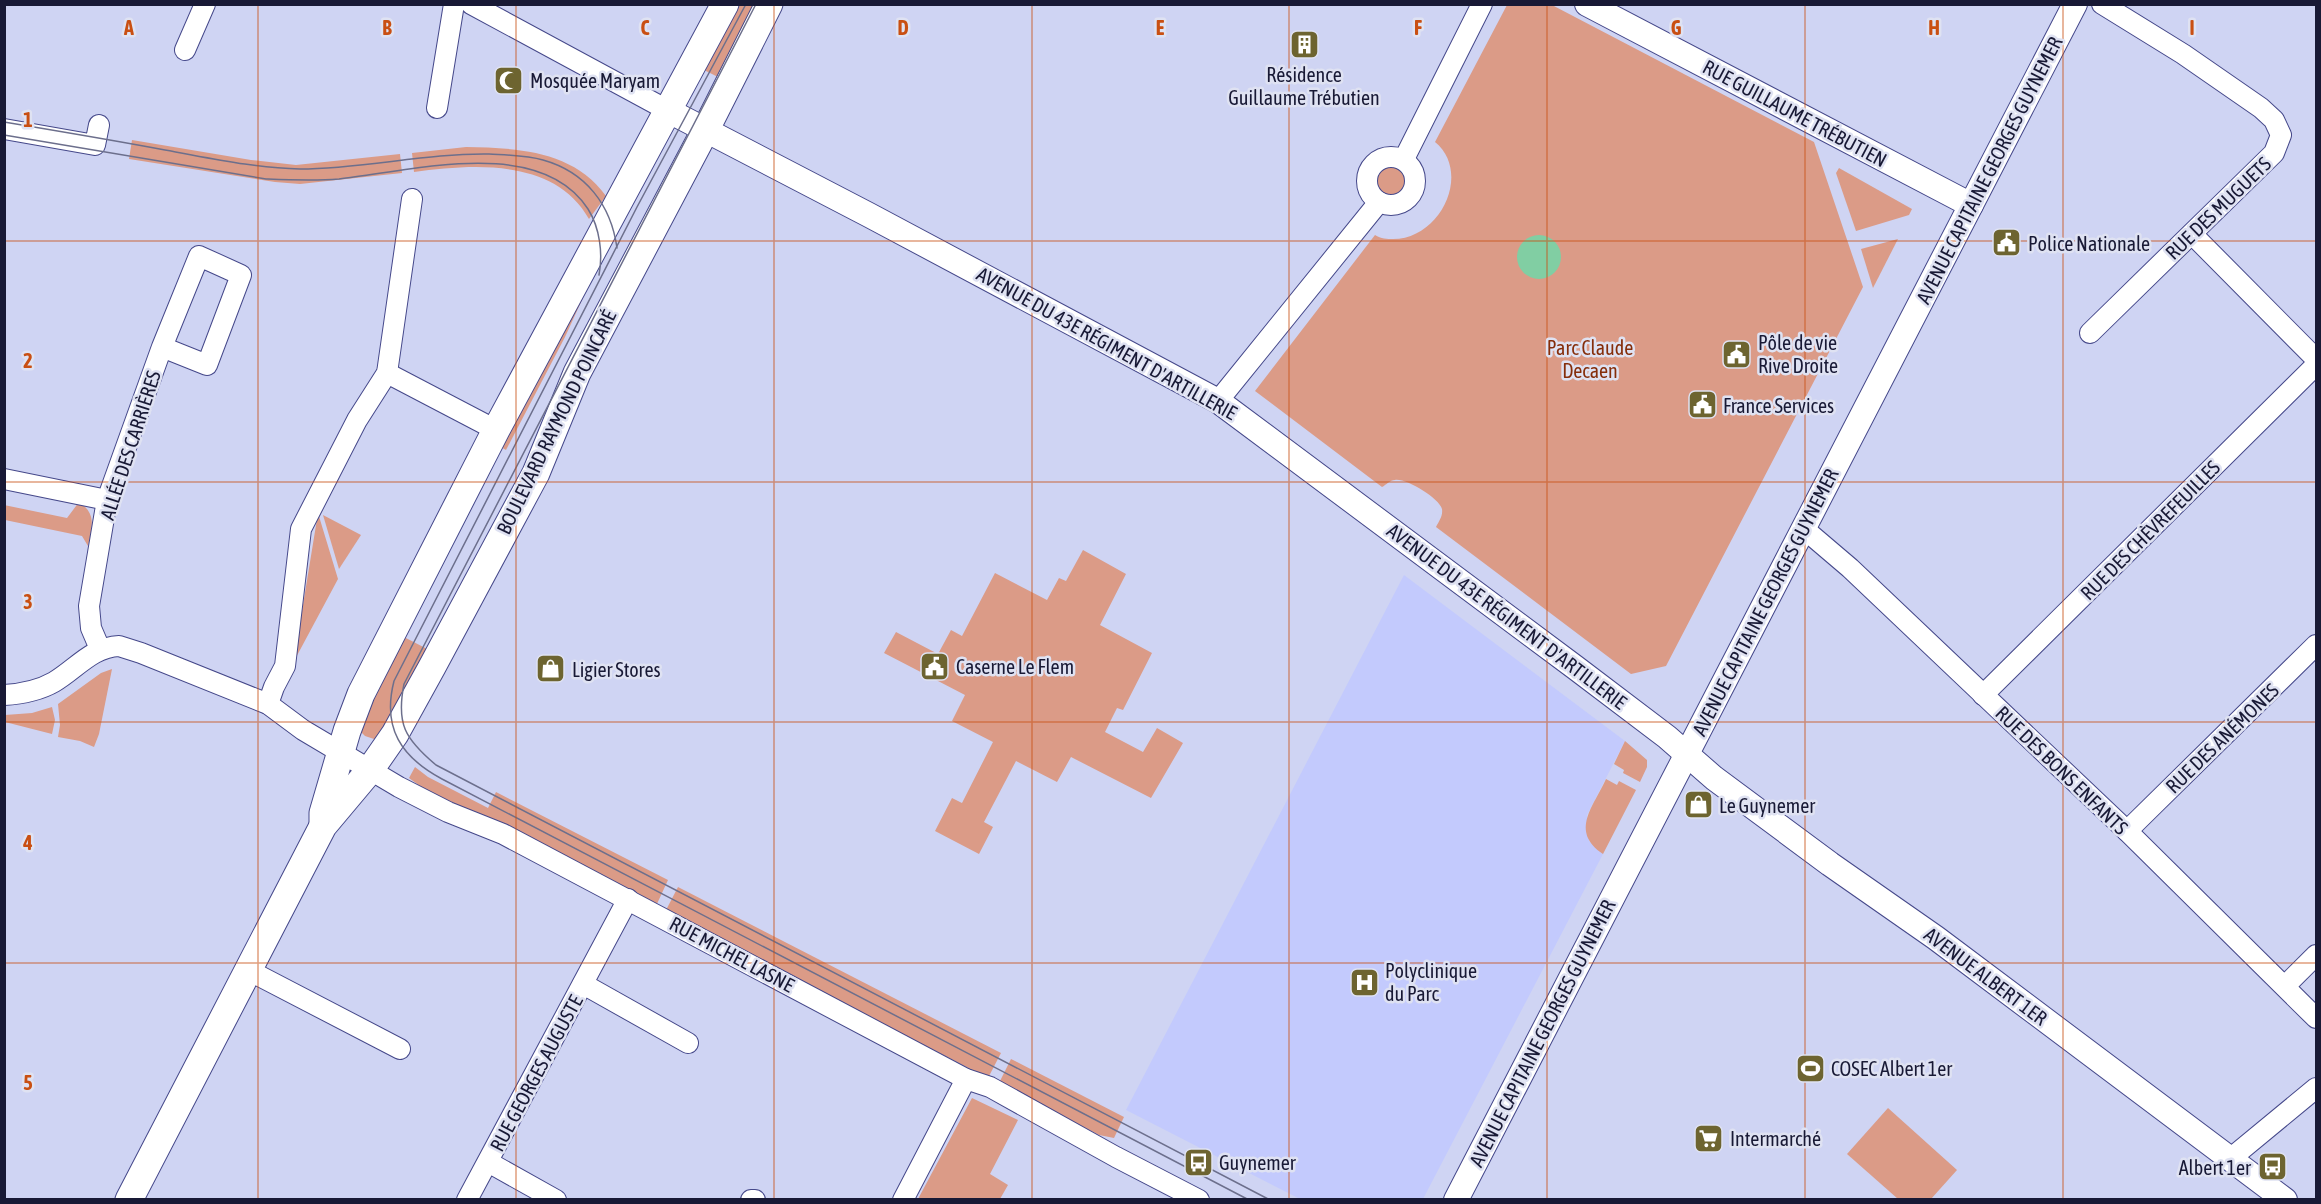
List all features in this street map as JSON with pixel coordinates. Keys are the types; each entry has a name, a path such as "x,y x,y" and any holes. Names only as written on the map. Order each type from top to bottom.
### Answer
{"main road":[{"name":"BOULEVARD RAYMOND POINCARÉ","path":"322,826 323,813 361,694 496,430 725,4"},
{"name":"BOULEVARD RAYMOND POINCARÉ","path":"135,1197 322,826 370,770 402,723 536,473 577,373 706,129 769,4"}],"street":[{"path":"185,50 205,4"},
{"path":"437,108 454,4"},
{"path":"471,4 669,111"},
{"path":"1404,159 1482,4"},
{"name":"RUE GUILLAUME TRÉBUTIEN","path":"1587,4 1971,205"},
{"name":"AVENUE CAPITAINE GEORGES GUYNEMER","path":"1456,1200 2075,4"},
{"name":"RUE DES MUGUETS","path":"2090,333 2274,153 2281,135 2268,113 2252,101 2183,54 2102,4"},
{"name":"AVENUE DU 43E RÉGIMENT D'ARTILLERIE","path":"669,111 1218,401 1397,532 1667,737 1686,754"},
{"path":"4,129 95,145 99,125"},
{"path":"1382,158 1404,159 1410,164 1416,178 1413,193 1408,199 1394,205 1379,202 1373,197 1367,183 1370,168 1382,158"},
{"path":"268,704 285,666 301,529 357,420 387,373 412,199"},
{"path":"1218,401 1379,202"},
{"path":"2192,234 2316,359"},
{"name":"ALLÉE DES CARRIÈRES","path":"100,649 91,628 89,606 108,500 162,347 199,256 241,275 207,365 162,347"},
{"name":"RUE DES CHÈVREFEUILLES","path":"1983,695 2316,365"},
{"path":"387,373 496,430"},
{"path":"4,479 108,500"},
{"name":"RUE DES BONS ENFANTS","path":"1803,528 1835,553 2127,831 2316,1018"},
{"name":"RUE DES ANÉMONES","path":"2127,831 2316,645"},
{"name":"RUE MICHEL LASNE","path":"100,649 110,646 128,648 268,704 303,730 342,754 448,812 503,834 966,1079 990,1087 1199,1200"},
{"path":"4,695 36,690 53,683 100,649"},
{"name":"AVENUE ALBERT 1ER","path":"1686,754 1830,864 1935,938 2285,1200"},
{"name":"RUE GEORGES AUGUSTE","path":"467,1200 628,899"},
{"path":"2285,986 2316,955"},
{"path":"248,970 400,1049"},
{"name":"RUE GEORGES AUGUSTE","path":"583,984 688,1043"},
{"path":"903,1200 966,1079"},
{"path":"2230,1159 2316,1088"},
{"name":"RUE GEORGES AUGUSTE","path":"488,1162 556,1200"}],"shaded area":[{"path":"1539,235 1554,242 1561,257 1554,272 1539,279 1524,272 1517,257 1524,242"},
{"name":"Polyclinique du Parc","path":"1404,575 1625,741 1587,815 1589,841 1603,854 1423,1199 1300,1199 1126,1110"}],"green space":[{"path":"738,5 763,5 728,82 700,68"},
{"name":"Parc Claude Decaen","path":"1507,5 1552,5 1814,142 1863,287 1666,666 1631,674 1436,527 1442,509 1429,494 1400,480 1391,481 1382,487 1255,391 1375,235 1388,239 1410,236 1425,228 1437,216 1446,202 1451,186 1451,170 1446,155 1435,142"},
{"path":"132,140 251,160 296,165 400,154 402,173 300,184 275,182 129,159"},
{"path":"466,147 524,151 561,161 593,181 606,196 589,219 574,199 556,185 535,175 487,167 414,172 412,153"},
{"path":"1392,167 1398,168 1406,176 1406,188 1398,196 1392,197 1386,196 1378,188 1377,182 1378,176 1386,168"},
{"path":"1839,168 1912,209 1909,215 1856,231 1836,173"},
{"path":"1898,239 1873,288 1861,249"},
{"path":"587,289 565,337 506,450 499,446"},
{"path":"79,502 91,516 92,527 88,546 82,536 5,520 4,505 67,518"},
{"path":"318,513 338,579 293,663 294,660"},
{"path":"323,515 361,535 339,569"},
{"path":"1083,550 1126,574 1100,625 1152,653 1123,710 1117,708 1105,732 1143,752 1157,728 1183,743 1151,798 1071,757 1057,782 1016,761 984,822 993,827 979,854 935,831 952,798 962,803 993,742 952,721 965,695 884,653 896,632 938,654 951,630 962,636 995,573 1047,600 1059,578 1066,581"},
{"path":"400,635 435,653 377,740 365,736 360,731"},
{"path":"112,669 99,734 94,747 80,741 58,737 60,725 58,704 101,673"},
{"path":"52,707 55,720 52,734 5,722 5,715 32,713"},
{"path":"1625,741 1647,760 1647,767 1640,782 1623,773 1624,770 1614,764"},
{"path":"415,767 428,777 488,808 496,792 668,880 656,906 424,789 409,778"},
{"path":"1606,779 1617,785 1619,781 1636,790 1603,854 1587,836 1586,827 1587,818"},
{"path":"678,887 1001,1053 988,1078 665,912"},
{"path":"1011,1059 1124,1117 1114,1138 1099,1135 999,1083"},
{"path":"972,1098 1018,1120 990,1174 1008,1185 1000,1199 918,1199"},
{"path":"1888,1108 1957,1170 1931,1199 1898,1199 1847,1154"}],"tram line":[{"path":"746,4 637,207 394,681 391,713 398,739 416,761 442,779 1249,1200"},
{"path":"756,4 404,684 401,710 405,730 417,747 436,765 1270,1200"},
{"path":"4,122 266,167 300,169 347,167 465,154 537,158 558,165 572,173 594,192 609,218 617,248"},
{"path":"4,135 266,179 339,179 437,165 473,163 507,165 539,172 567,186 588,209 600,241 599,275"}],"place":[{"name":"Résidence Guillaume Trébutien","path":"1304,44"},
{"name":"Mosquée Maryam","path":"509,80"},
{"name":"Police Nationale","path":"2007,243"},
{"name":"Pôle de vie Rive Droite","path":"1737,354"},
{"name":"France Services","path":"1702,405"},
{"name":"Caserne Le Flem","path":"935,666"},
{"name":"Ligier Stores","path":"551,669"},
{"name":"Le Guynemer","path":"1698,805"},
{"name":"Polyclinique du Parc","path":"1364,982"},
{"name":"COSEC Albert 1er","path":"1810,1068"},
{"name":"Intermarché","path":"1709,1138"},
{"name":"Guynemer","path":"1198,1162"},
{"name":"Albert 1er","path":"2272,1167"}]}
